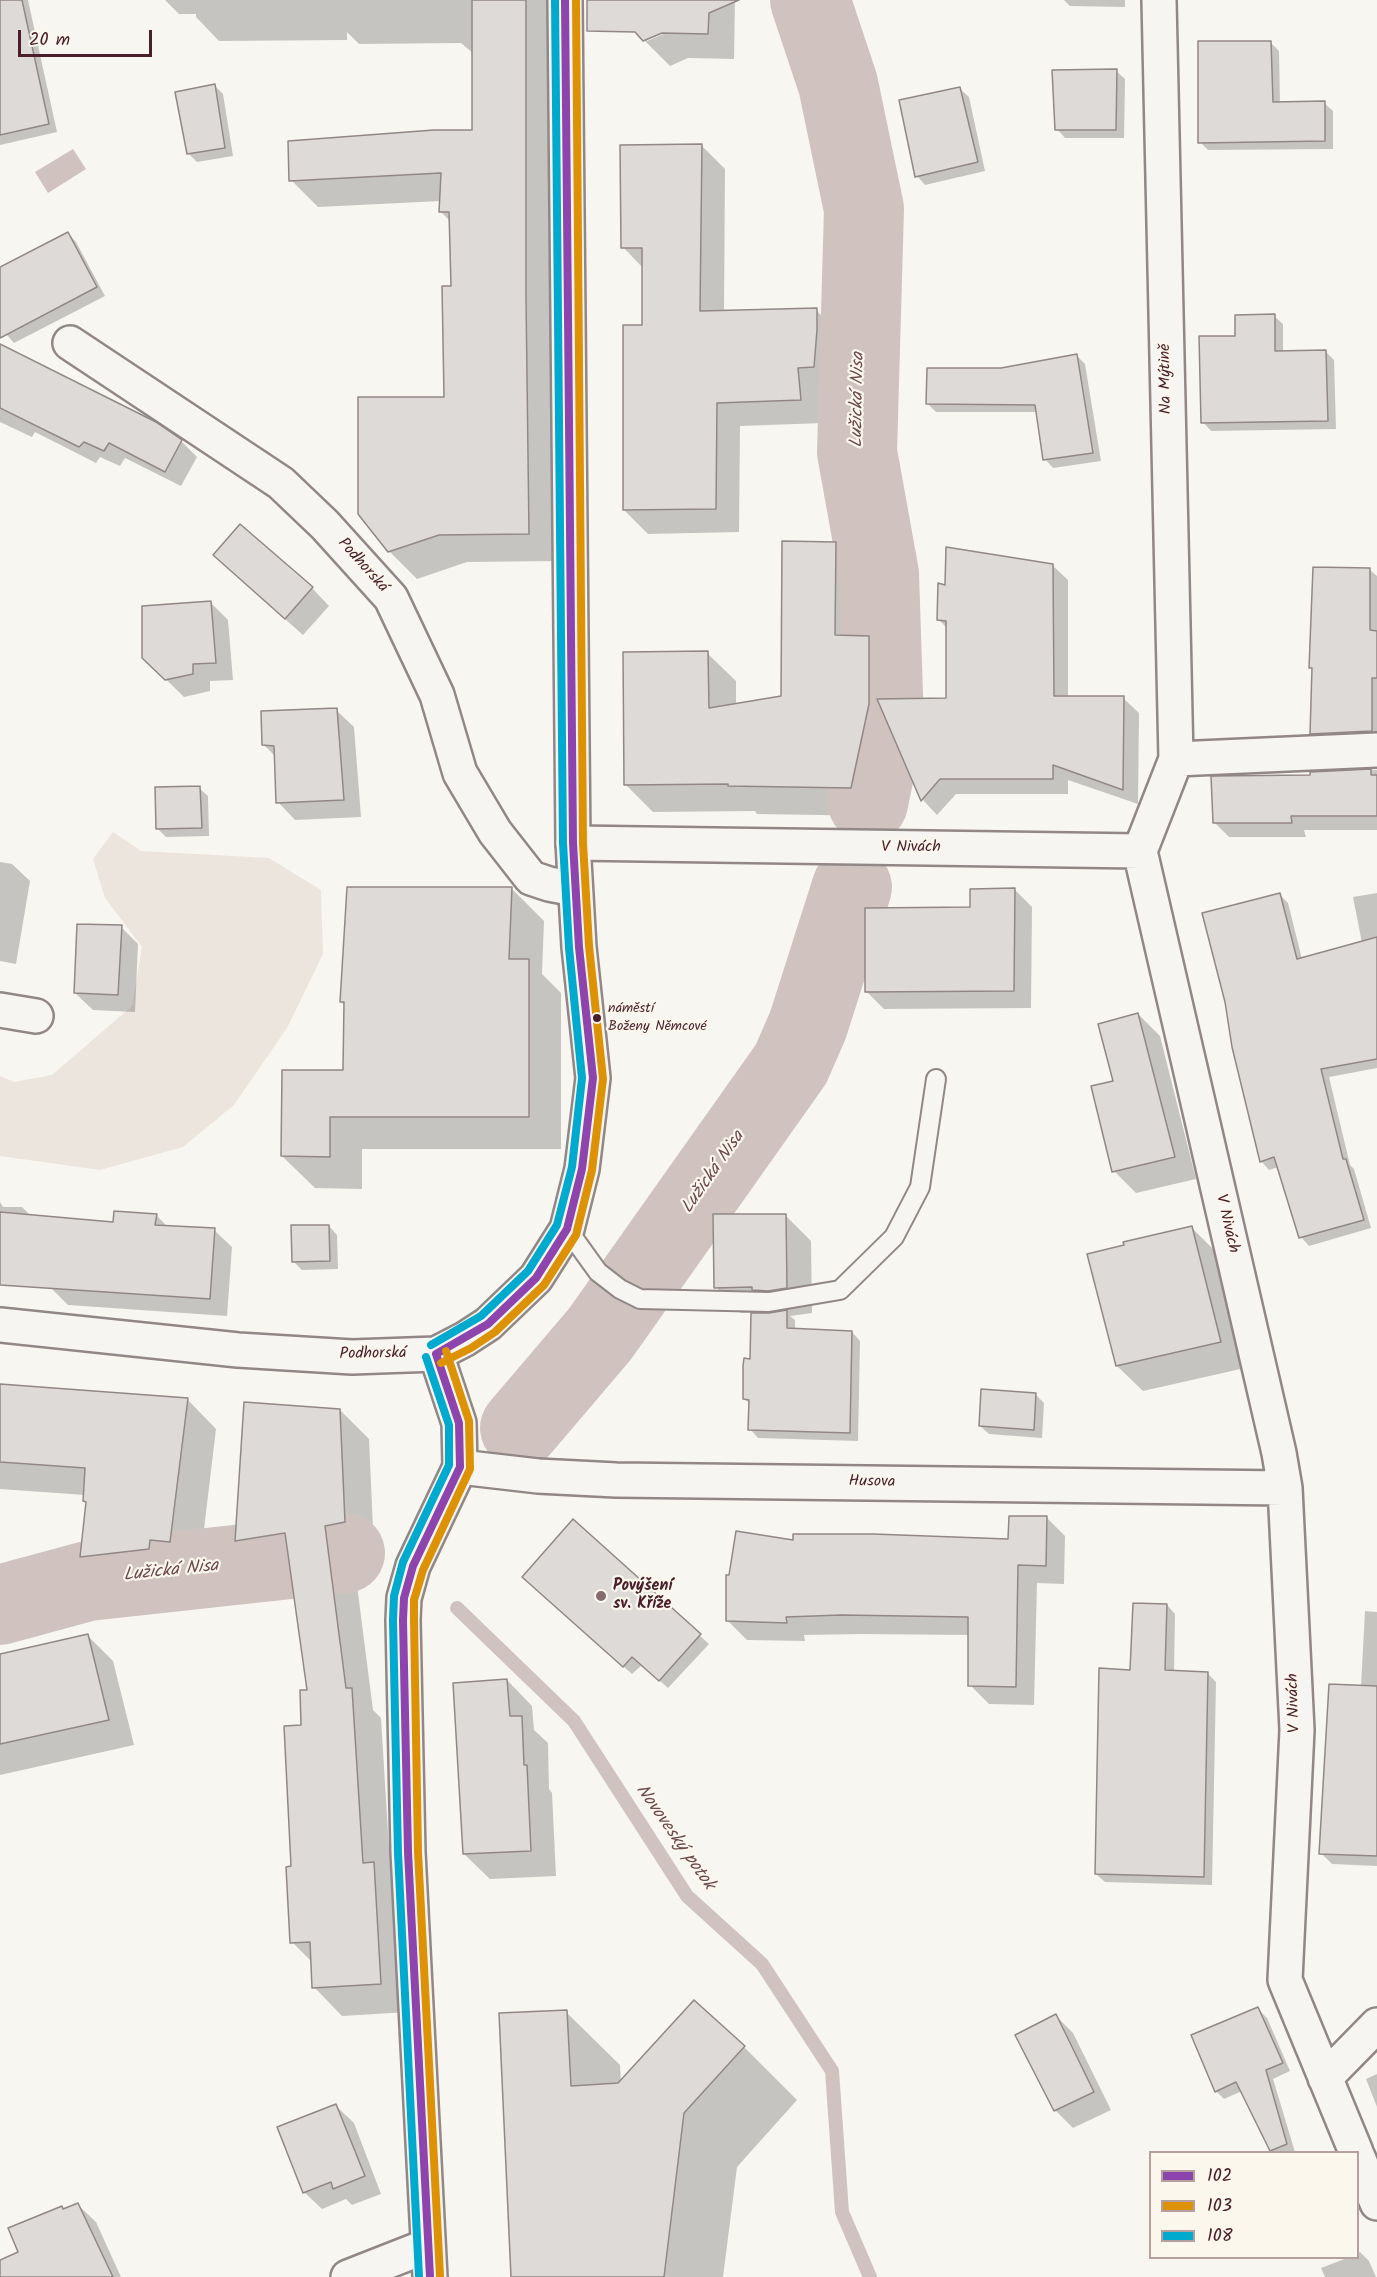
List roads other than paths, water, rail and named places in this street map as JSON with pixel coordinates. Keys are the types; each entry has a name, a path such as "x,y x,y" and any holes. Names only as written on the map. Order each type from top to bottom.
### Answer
{"street":[{"name":"Podhorská","path":"0,1325 261,1352 352,1357 436,1354 488,1324 536,1278 567,1228 582,1169 593,1078 579,947 573,843 565,0"},
{"name":"Na Mýtině","path":"1140,850 1176,759 1159,0"},
{"name":"Podhorská","path":"70,343 281,483 325,525 391,598 437,695 460,773 495,832 531,878 575,889"},
{"path":"1176,759 1377,750"},
{"name":"V Nivách","path":"573,843 1140,850 1279,1453 1285,1488 1297,1730 1285,1980 1356,2151"},
{"path":"0,1010 36,1016"},
{"path":"348,2277 429,2262 408,1852 403,1620 404,1598 413,1566 460,1467 459,1423 436,1354"},
{"name":"Husova","path":"460,1467 538,1476 616,1480 1285,1488"},
{"path":"1324,2078 1377,2025"},
{"path":"1359,2159 1377,2203"}],"lane":[{"path":"567,1228 598,1272 620,1289 640,1299 769,1302 840,1290 894,1237 920,1187 936,1079"}],"waterway":[{"name":"Lužická Nisa","path":"810,0 838,84 864,209 857,452 879,574 884,724 868,803"},
{"name":"Lužická Nisa","path":"520,1428 600,1334 791,1064 808,1025 852,887"},
{"name":"Lužická Nisa","path":"0,1605 88,1581 345,1553"},
{"name":"Novoveský potok","path":"457,1608 574,1721 687,1896 762,1964 832,2071 842,2212 870,2277"}],"place":[{"name":"náměstí Boženy Němcové","path":"597,1018"},
{"name":"Povýšení sv. Kříže","path":"601,1596"}]}
